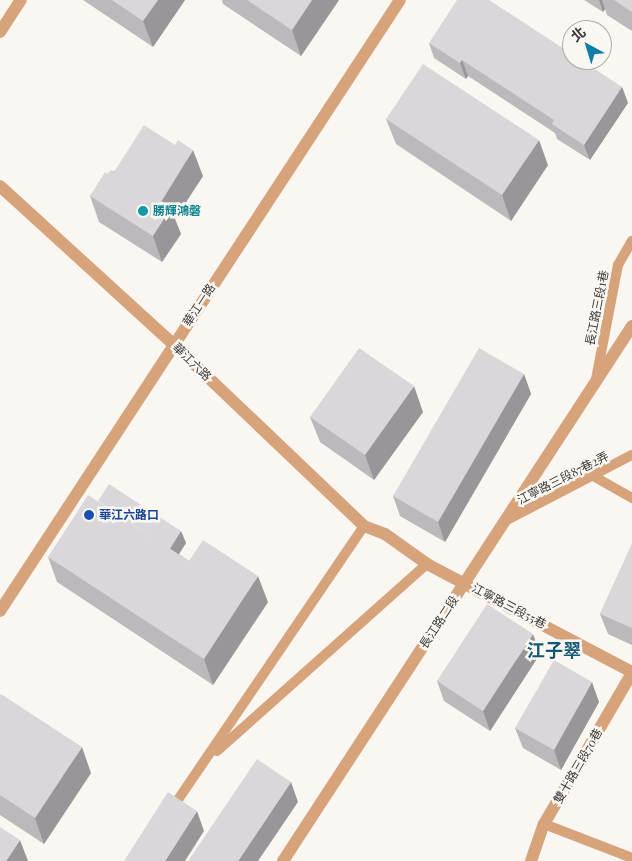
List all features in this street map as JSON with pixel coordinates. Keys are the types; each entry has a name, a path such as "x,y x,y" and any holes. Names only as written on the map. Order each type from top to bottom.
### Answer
{"street":[{"path":"0,32 21,0"},
{"name":"華江一路","path":"0,611 173,344 400,0"},
{"name":"華江六路","path":"0,186 173,344 364,526 385,534 427,564"},
{"name":"長江路二段","path":"284,861 632,326"},
{"name":"江寧路三段55巷","path":"427,564 465,582 632,672"},
{"name":"雙十路三段70巷","path":"531,861 544,824 632,672"}],"lane":[{"name":"長江路三段1巷","path":"595,382 618,265 632,241"},
{"name":"江寧路三段87巷2弄","path":"506,521 595,477 632,455"},
{"path":"595,477 632,498"},
{"path":"162,823 364,526"},
{"path":"205,761 427,564"},
{"path":"544,824 632,858"}],"building":[{"path":"112,0 158,0 143,21"},
{"path":"247,0 312,0 292,30"},
{"path":"457,0 489,0 562,47 562,70 596,70 622,87 584,145 552,124 554,120 462,60 460,63 429,43"},
{"path":"614,0 632,0 632,12"},
{"path":"423,64 539,140 502,195 386,119"},
{"path":"144,125 175,145 178,140 193,150 161,202 171,208 153,236 90,196 105,172 107,174 111,170 114,172"},
{"path":"359,348 414,386 365,455 310,417"},
{"path":"479,348 524,374 438,522 393,496"},
{"path":"109,484 181,531 170,549 98,501"},
{"path":"88,495 189,561 203,540 258,576 204,659 48,557"},
{"path":"632,544 632,628 600,614"},
{"path":"487,604 533,634 483,711 437,681"},
{"path":"554,660 592,682 554,750 515,728"},
{"path":"1,694 82,747 35,818 0,795"},
{"path":"257,759 291,782 238,861 188,861"},
{"path":"168,792 197,811 165,861 124,861"},
{"path":"0,827 20,840 6,861 0,861"}],"place":[{"name":"勝輝鴻磐","path":"143,211"},
{"name":"華江六路口","path":"89,515"}],"district":[{"name":"江子翠","path":"554,650"}]}
